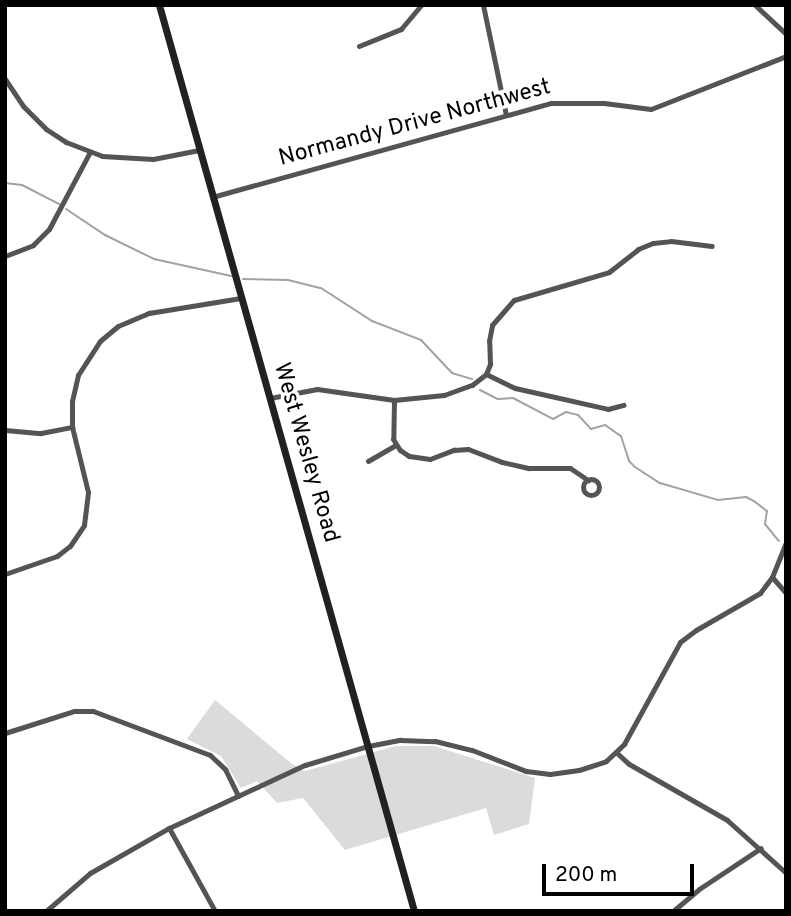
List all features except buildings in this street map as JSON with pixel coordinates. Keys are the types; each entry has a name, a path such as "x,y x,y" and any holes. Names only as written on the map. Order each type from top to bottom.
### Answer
{"street":[{"name":"West Wesley Road","path":"159,5 414,911"},
{"path":"359,46 401,29 421,5"},
{"path":"483,5 506,115"},
{"path":"755,5 786,34"},
{"name":"Normandy Drive Northwest","path":"212,197 565,101 651,109 786,56"},
{"path":"5,79 23,106 46,129 90,152 112,158 141,160 199,150"},
{"path":"5,256 33,245 49,229 90,152"},
{"path":"270,398 317,389 394,400 444,395 472,385 486,374 490,364 492,325 514,300 609,272 638,250 653,243 671,241 712,246"},
{"path":"5,574 57,556 70,546 84,525 88,492 72,427 72,401 78,375 91,352 111,331 149,313 242,298"},
{"path":"486,374 515,388 608,410 623,405"},
{"path":"394,400 392,433 396,445 404,453 417,459 468,449 502,462 529,468 570,468 588,480"},
{"path":"5,430 41,433 72,427"},
{"path":"368,461 396,445"},
{"path":"46,911 90,873 169,828 305,765 368,746 400,740 435,741 472,750 526,771 550,774 579,770 617,753 680,642 695,629 752,600 772,577 786,542"},
{"path":"772,577 786,593"},
{"path":"5,733 74,711 93,711 210,755 225,769 238,796"},
{"path":"617,753 629,764 727,820 786,873"},
{"path":"169,828 215,911"},
{"path":"673,911 761,848"}],"shaded area":[{"path":"215,700 292,764 305,771 396,746 434,746 535,778 529,824 494,835 486,808 345,850 303,798 277,803 257,781 241,788 221,756 187,739"}],"waterway":[{"path":"5,183 22,185 59,204"},
{"path":"66,209 105,235 154,259 231,276"},
{"path":"243,279 288,280 321,288 372,321 421,340 452,373 472,379"},
{"path":"480,390 498,399 513,398 553,419 566,412 578,415 591,429 605,425 621,436 629,461 660,483 718,500 746,497 754,501 767,511 765,524 779,541"}]}
